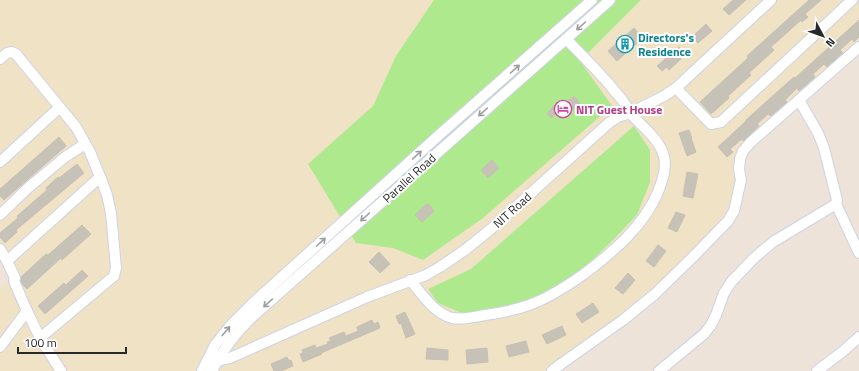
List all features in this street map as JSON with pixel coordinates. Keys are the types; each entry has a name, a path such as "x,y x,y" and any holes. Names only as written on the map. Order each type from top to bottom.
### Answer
{"street":[{"name":"Parallel Road","path":"209,367 215,345 231,325 253,303 438,136 592,0"},
{"name":"Parallel Road","path":"209,367 232,338 251,318 610,0"},
{"name":"NIT Road","path":"209,367 367,297 426,275 440,267 466,250 491,229 610,122 664,96 676,88 771,0"},
{"path":"676,88 711,124 720,122 852,0"},
{"path":"410,280 435,309 444,315 454,318 471,318 503,313 530,305 548,297 572,283 613,251 628,236 646,214 663,179 664,158 662,149 630,113 623,101 607,82 566,39"},
{"path":"552,371 623,320 655,294 693,258 728,221 734,211 741,180 739,168 743,151 751,142 859,47"},
{"path":"0,59 7,53 12,52 16,54 76,127 90,152 107,195 111,213 116,268 114,276 40,338"},
{"path":"799,100 818,133 824,148 837,200 836,204 859,254"},
{"path":"0,162 59,108"},
{"path":"0,215 28,188 65,157 85,144"},
{"path":"7,261 100,177"},
{"path":"659,371 704,334 716,315 724,293 754,258 773,242 836,204"},
{"path":"0,249 15,278 14,281 40,338 61,371"},
{"path":"0,347 27,311"},
{"path":"817,371 859,337"}],"shaded area":[{"path":"0,0 859,0 859,39 835,63 735,153 739,181 731,212 651,294 546,371 0,371 0,291 12,277 0,257"}],"green space":[{"path":"434,0 641,0 580,61 612,106 483,218 423,260 393,248 356,243 308,164 373,106 396,56"},
{"path":"634,126 650,150 650,182 637,215 586,266 561,285 522,303 464,314 438,303 428,289 471,269"}],"building":[{"path":"733,0 746,0 729,15 723,9"},
{"path":"809,0 821,0 805,14 808,17 802,22 801,20 771,47 774,50 749,73 751,75 711,114 700,102 748,58 747,56"},
{"path":"859,20 859,37 854,42 852,39 840,50 843,53 827,67 824,64 813,74 815,77 799,91 797,88 785,100 787,102 771,116 768,114 757,124 759,126 743,141 742,139 730,149 733,152 727,157 718,147 767,101 794,77 795,78"},
{"path":"706,24 712,31 698,43 692,37"},
{"name":"Directors's Residence","path":"634,28 643,38 617,61 608,51"},
{"path":"679,47 683,52 678,56 681,59 669,70 667,67 662,71 657,66"},
{"name":"NIT Guest House","path":"574,96 580,103 570,113 568,111 560,118 556,114 551,118 547,113 559,102 562,106"},
{"path":"689,130 696,152 687,156 679,133"},
{"path":"59,137 66,146 4,200 0,196 0,189"},
{"path":"492,160 499,168 488,178 481,170"},
{"path":"77,164 84,173 16,230 17,232 5,243 0,237 0,233 47,190 46,188 58,177 59,178"},
{"path":"687,172 698,174 693,198 683,196"},
{"path":"428,203 434,211 422,222 415,215"},
{"path":"676,212 685,215 677,232 668,228"},
{"path":"82,225 91,234 62,260 61,258 27,289 22,284 21,277 46,254 48,255"},
{"path":"658,245 666,251 654,267 646,261"},
{"path":"379,252 390,264 380,273 369,262"},
{"path":"82,270 88,276 45,314 38,306 64,283 66,285"},
{"path":"628,273 635,280 623,294 615,288"},
{"path":"593,303 599,312 582,323 576,314"},
{"path":"405,312 415,334 406,338 401,323 399,324 396,316"},
{"path":"372,320 374,324 378,322 380,328 303,362 300,354 303,353 302,350 315,345 316,348 328,344 327,342 331,341 329,338 344,332 346,336 358,331 357,327"},
{"path":"562,326 566,335 547,344 542,335"},
{"path":"526,341 529,352 509,357 506,346"},
{"path":"427,348 448,350 448,360 426,359"},
{"path":"487,348 488,362 467,364 466,350"},
{"path":"287,357 289,361 291,360 293,366 281,371 274,371 271,364"}],"place":[{"name":"Directors's Residence","path":"625,44"},
{"name":"NIT Guest House","path":"563,109"}]}
